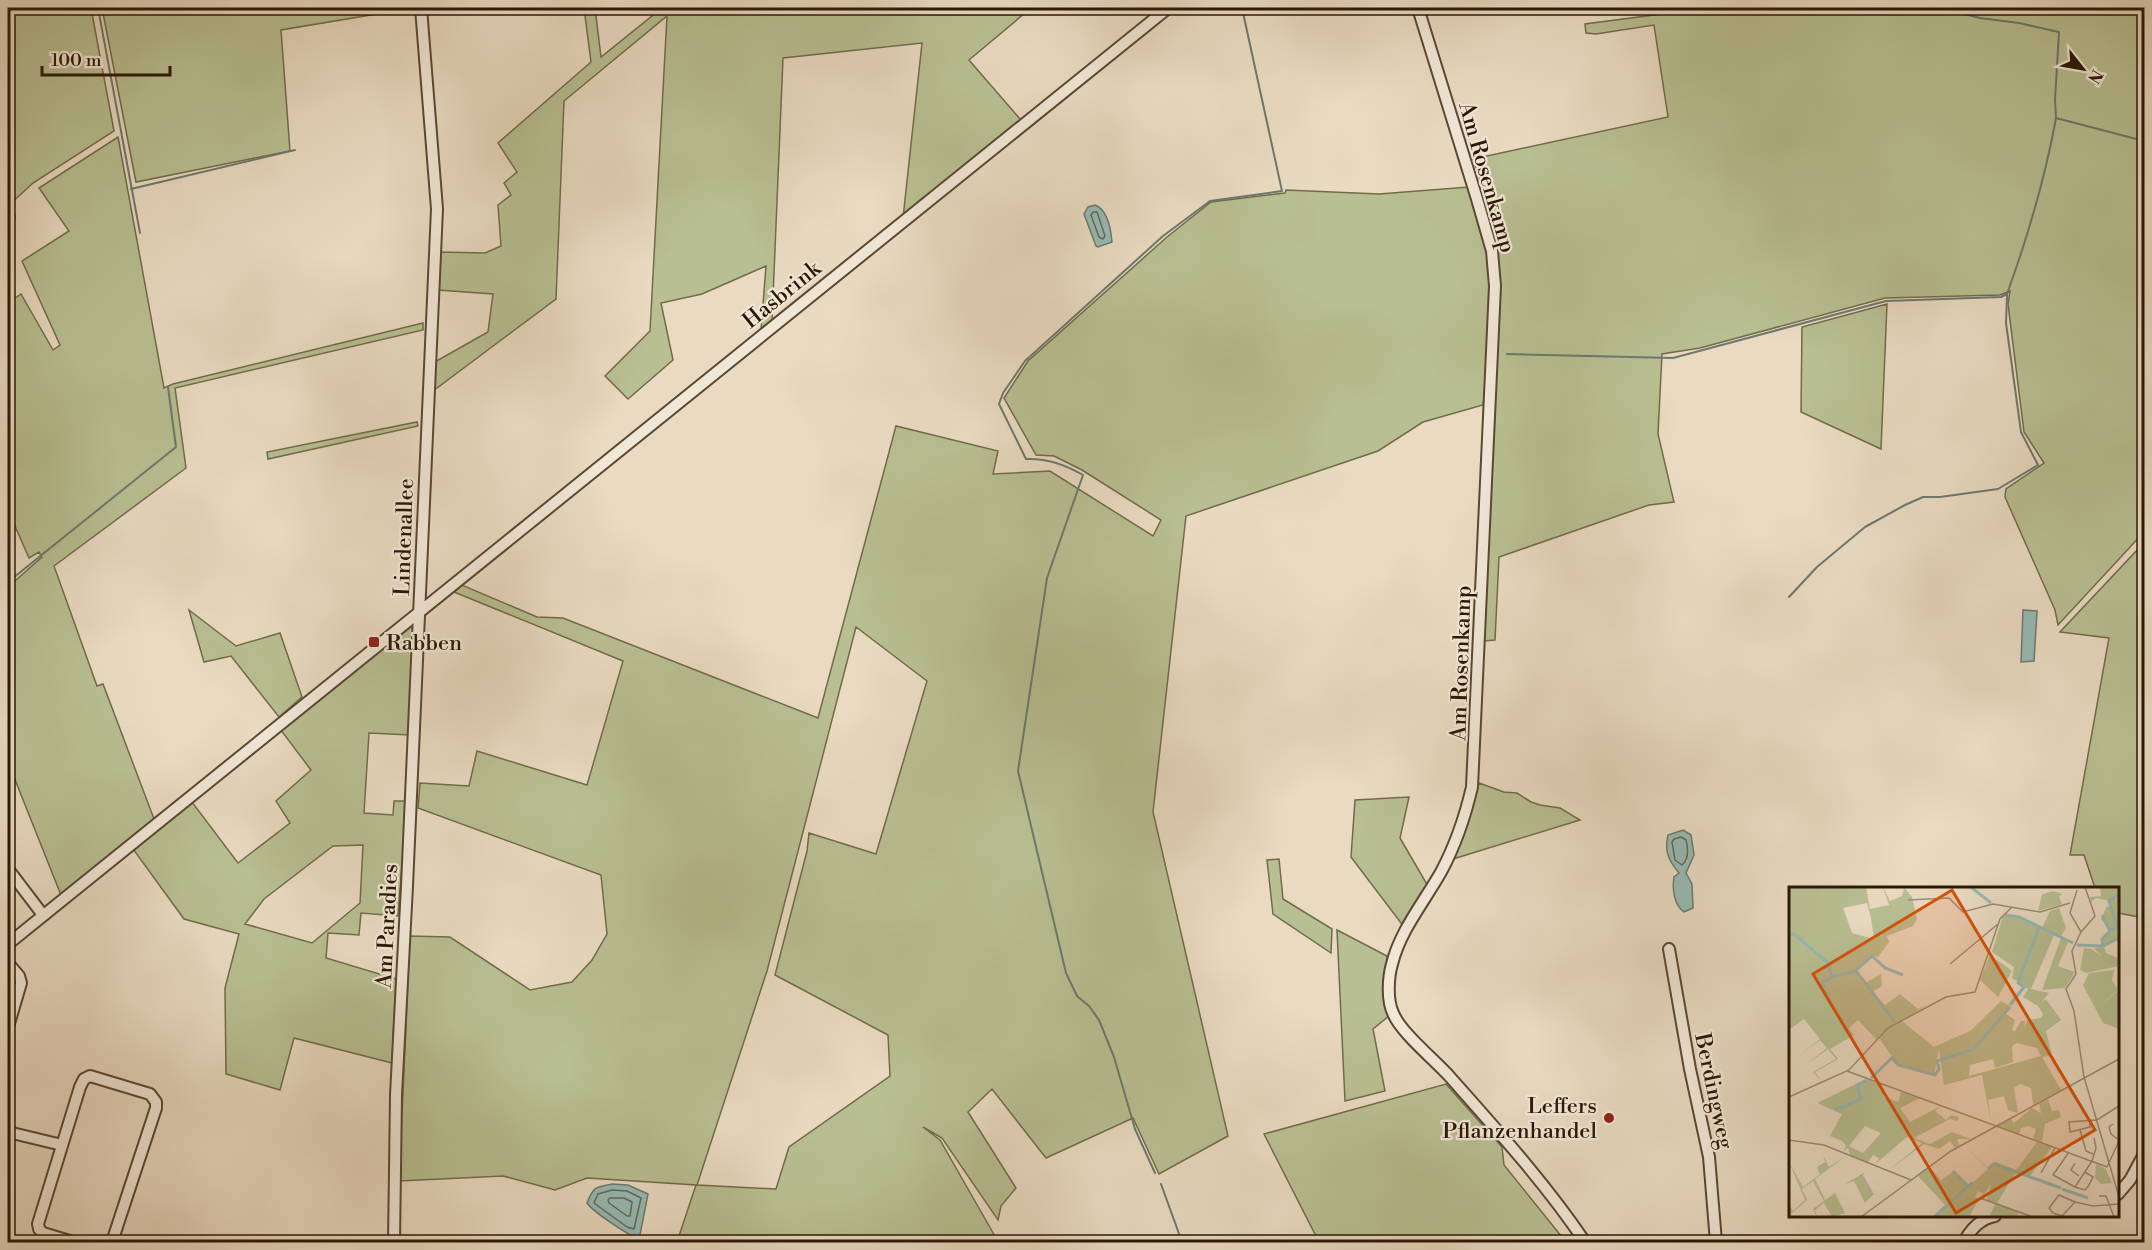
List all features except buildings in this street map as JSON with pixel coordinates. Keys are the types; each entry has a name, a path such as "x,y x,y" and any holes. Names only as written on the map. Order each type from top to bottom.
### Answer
{"street":[{"name":"Lindenallee","path":"8,944 419,612 437,209 421,8"},
{"name":"Hasbrink","path":"419,612 1168,8"},
{"name":"Am Rosenkamp","path":"1418,8 1492,251 1495,286 1475,765 1472,787 1452,848 1441,872 1396,949 1389,977 1390,1002 1393,1014 1409,1035 1449,1076 1538,1180 1585,1242"},
{"name":"Am Paradies","path":"394,1242 396,1095 419,612"},
{"path":"8,869 43,915"},
{"name":"Berdingweg","path":"1669,949 1690,1069 1710,1157 1716,1242"},
{"path":"8,963 19,976 21,983 8,1027"},
{"path":"73,1242 43,1233 38,1224 80,1087 86,1077 96,1077 150,1094 154,1097 156,1108 112,1242"},
{"path":"8,1132 62,1145"},
{"path":"2119,1193 2130,1180 2145,1154"},
{"path":"1964,1242 1978,1224 1987,1217"}],"green space":[{"path":"8,8 91,8 114,131 33,183 9,205 8,203"},
{"path":"102,8 413,8 281,30 290,151 136,182"},
{"path":"584,8 595,8 601,57 662,8 1031,8 969,60 1021,120 903,218 922,43 783,58 772,321 761,330 766,266 702,294 661,303 673,360 628,399 605,376 650,331 667,16 564,101 556,299 433,391 433,363 488,332 493,294 438,290 440,252 485,253 501,246 498,205 511,195 504,183 517,172 498,143 591,62"},
{"path":"1708,8 2144,8 2144,532 2058,625 2055,610 2005,497 2006,489 2044,463 2024,432 2008,304 2010,291 2000,295 1885,298 1700,348 1662,354 1658,434 1674,502 1649,505 1499,557 1495,640 1484,641 1496,342 1491,338 1483,405 1423,422 1378,451 1186,516 1153,812 1228,1136 1159,1174 1133,1118 1046,1158 992,1089 968,1112 1016,1188 1001,1206 998,1220 942,1138 923,1127 940,1140 996,1238 995,1242 677,1242 696,1185 587,1178 555,1190 503,1176 399,1181 410,936 450,937 530,990 572,982 592,960 607,934 601,875 418,808 420,783 469,786 477,751 587,785 623,661 454,592 462,585 537,617 563,618 818,718 896,426 998,451 993,474 1050,471 1153,536 1161,520 1082,470 1054,456 1036,455 1004,398 1028,361 1167,237 1211,202 1285,193 1286,190 1379,194 1469,187 1482,225 1495,222 1473,159 1668,117 1654,25 1596,34 1586,33 1585,24","holes":["856,627 927,681 876,854 809,833 807,851 775,975 888,1035 890,1076 789,1147 776,1189 697,1185 767,971"]},
{"path":"118,137 164,388 423,323 423,330 175,388 186,468 54,566 97,686 103,684 154,819 61,895 8,762 8,587 42,557 39,552 29,558 8,510 8,303 21,294 53,350 60,345 22,261 69,231 39,188"},
{"path":"1887,304 1881,449 1801,412 1802,327"},
{"path":"417,422 418,426 268,459 267,452"},
{"path":"2140,547 2144,549 2144,918 2119,913 2119,887 2095,887 2084,855 2070,855 2109,638 2060,632"},
{"path":"189,610 236,646 280,633 302,697 279,717 231,656 204,662"},
{"path":"415,620 411,735 369,733 364,813 393,815 394,801 407,801 398,916 361,913 359,935 328,933 326,958 396,979 392,1063 294,1038 280,1090 226,1074 225,988 239,934 184,919 133,849 192,802 238,863 290,823 276,801 311,770 280,729","holes":["363,845 360,903 312,943 245,924 264,899 333,846"]},
{"path":"1479,783 1504,792 1517,793 1540,805 1560,808 1580,820 1453,859 1470,815"},
{"path":"1409,797 1400,838 1428,886 1404,927 1351,857 1355,800"},
{"path":"1279,859 1283,899 1332,929 1331,953 1273,914 1267,860"},
{"path":"1337,930 1387,956 1385,985 1389,1016 1373,1029 1385,1091 1345,1101"},
{"path":"1446,1084 1502,1147 1504,1165 1566,1242 1319,1242 1264,1134"}],"water":[{"path":"1095,205 1106,216 1112,242 1098,247 1084,214 1088,207"},
{"path":"2023,610 2037,611 2034,661 2021,662"},
{"path":"1683,830 1691,835 1694,855 1686,873 1692,884 1693,908 1684,912 1678,905 1673,887 1674,877 1679,873 1667,851 1668,835"},
{"path":"612,1184 628,1185 648,1194 640,1235 634,1237 629,1234 587,1203 595,1189"}],"waterway":[{"path":"98,8 140,233"},
{"path":"1155,1173 1135,1129 1114,1057 1099,1020 1089,1006 1077,996 1066,973 1018,771 1047,578 1083,475 1056,463 1026,459 999,404 1003,393 1025,361 1163,236 1210,201 1282,191 1242,8"},
{"path":"1941,8 1980,18 2019,23 2059,32 2056,118"},
{"path":"1507,354 1673,358 1886,301 2001,297 2007,294 2029,229 2047,163 2056,118 2144,141"},
{"path":"131,189 295,150"},
{"path":"1789,597 1817,567 1865,527 1905,505 1923,497 1940,497 1998,489 2038,465 2021,432 2006,323 2007,295"},
{"path":"8,582 176,447 168,387"},
{"path":"1161,1184 1182,1242"}],"place":[{"name":"Rabben","path":"374,642"},
{"name":"Leffers Pflanzenhandel","path":"1609,1118"}]}
